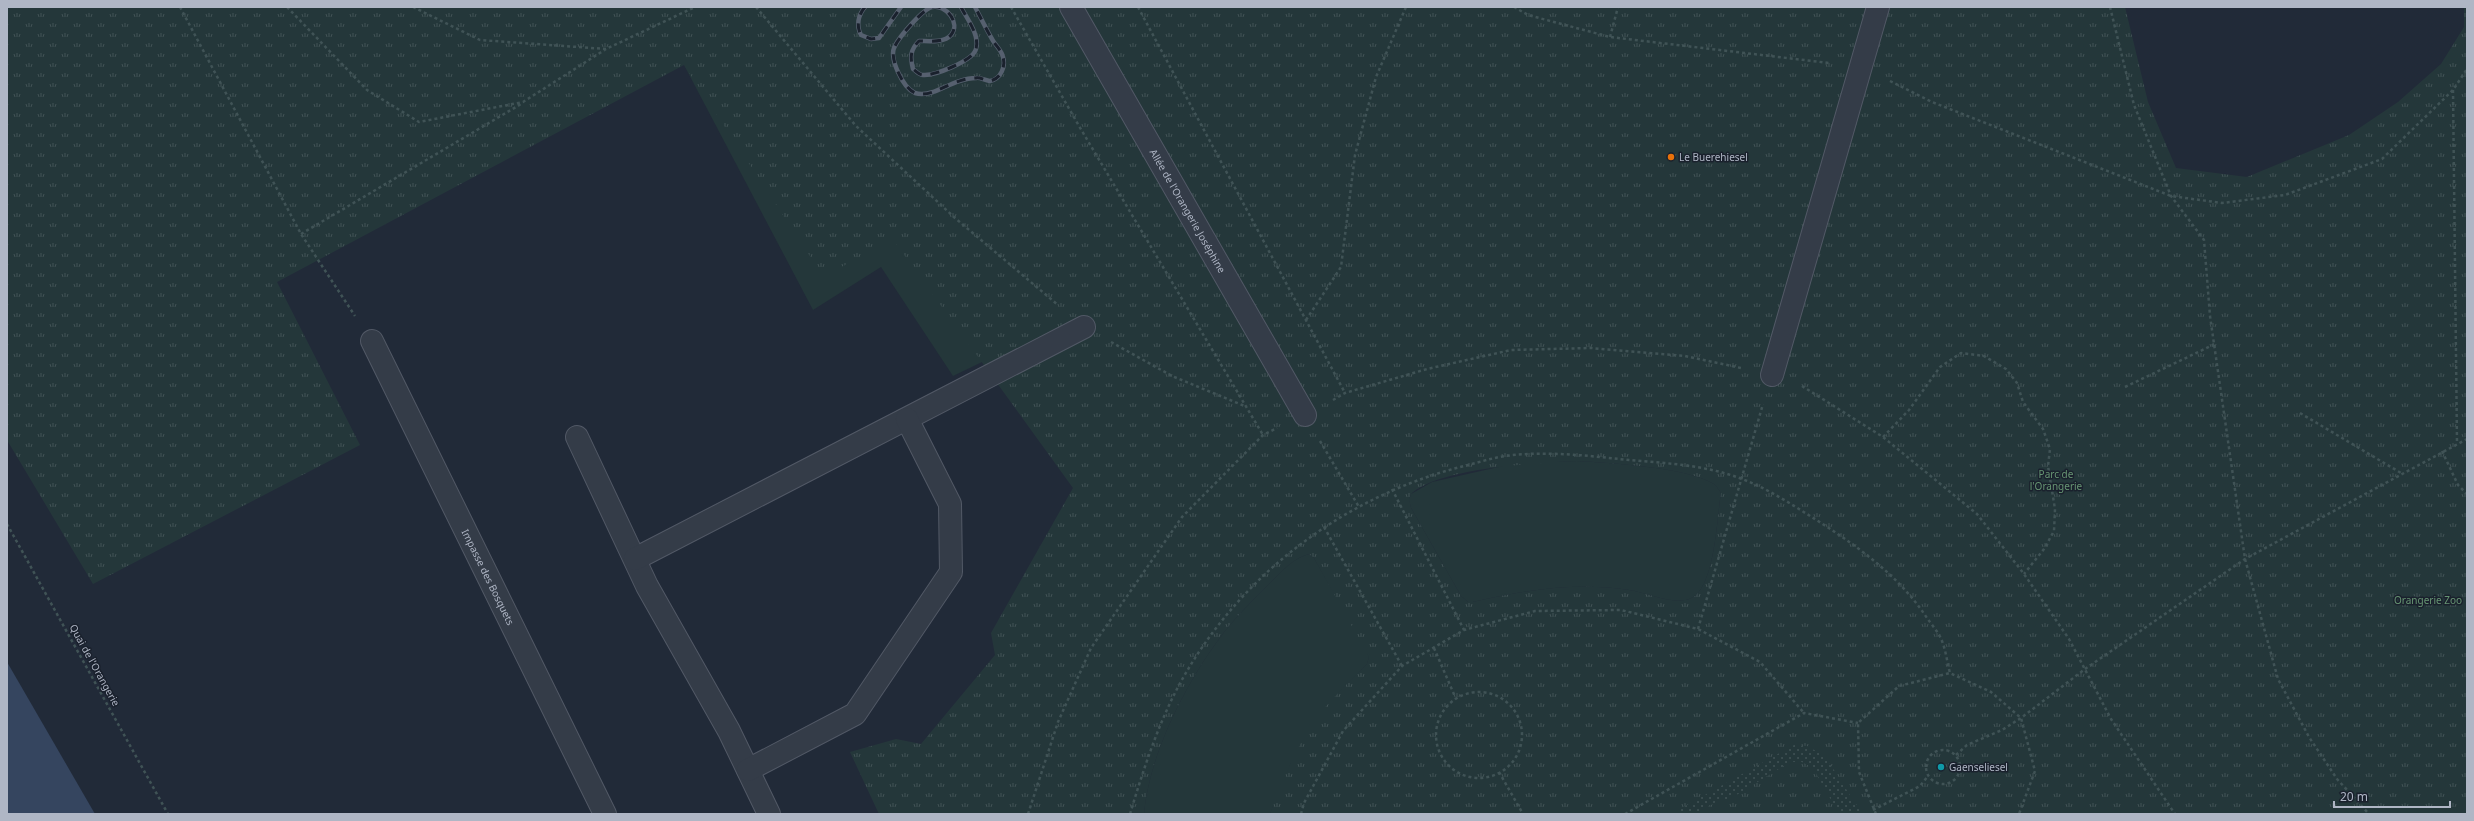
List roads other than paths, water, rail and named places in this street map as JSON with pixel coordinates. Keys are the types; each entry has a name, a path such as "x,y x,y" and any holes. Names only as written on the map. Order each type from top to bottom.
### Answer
{"street":[{"name":"Allée de l'Orangerie Joséphine","path":"1071,7 1305,415"},
{"path":"1772,375 1878,7"},
{"path":"635,559 1084,327"},
{"name":"Impasse des Bosquets","path":"372,341 605,814"},
{"path":"748,770 855,714 951,572 950,504 907,418"},
{"path":"577,437 635,559 748,770 769,814"}],"water":[{"path":"7,662 95,814 7,814"}],"railway":[{"path":"865,7 859,17 859,32 861,35 871,39 879,38 901,7"},
{"path":"961,7 975,33 977,44 973,54 961,63 928,75 920,74 913,69 911,61 912,51 919,41 936,41 948,38 954,30 953,20 947,11 942,8 932,7 928,9 917,18 897,42 893,51 895,64 906,85 915,93 931,93 970,78 979,78 990,81 994,80 1000,75 1004,64 1002,55 975,7"}],"place":[{"name":"Le Buerehiesel","path":"1671,157"},
{"name":"Gaenseliesel","path":"1941,767"}],"park label":[{"name":"Parc de l'Orangerie","path":"2056,480"},
{"name":"Orangerie Zoo","path":"2428,600"}]}
